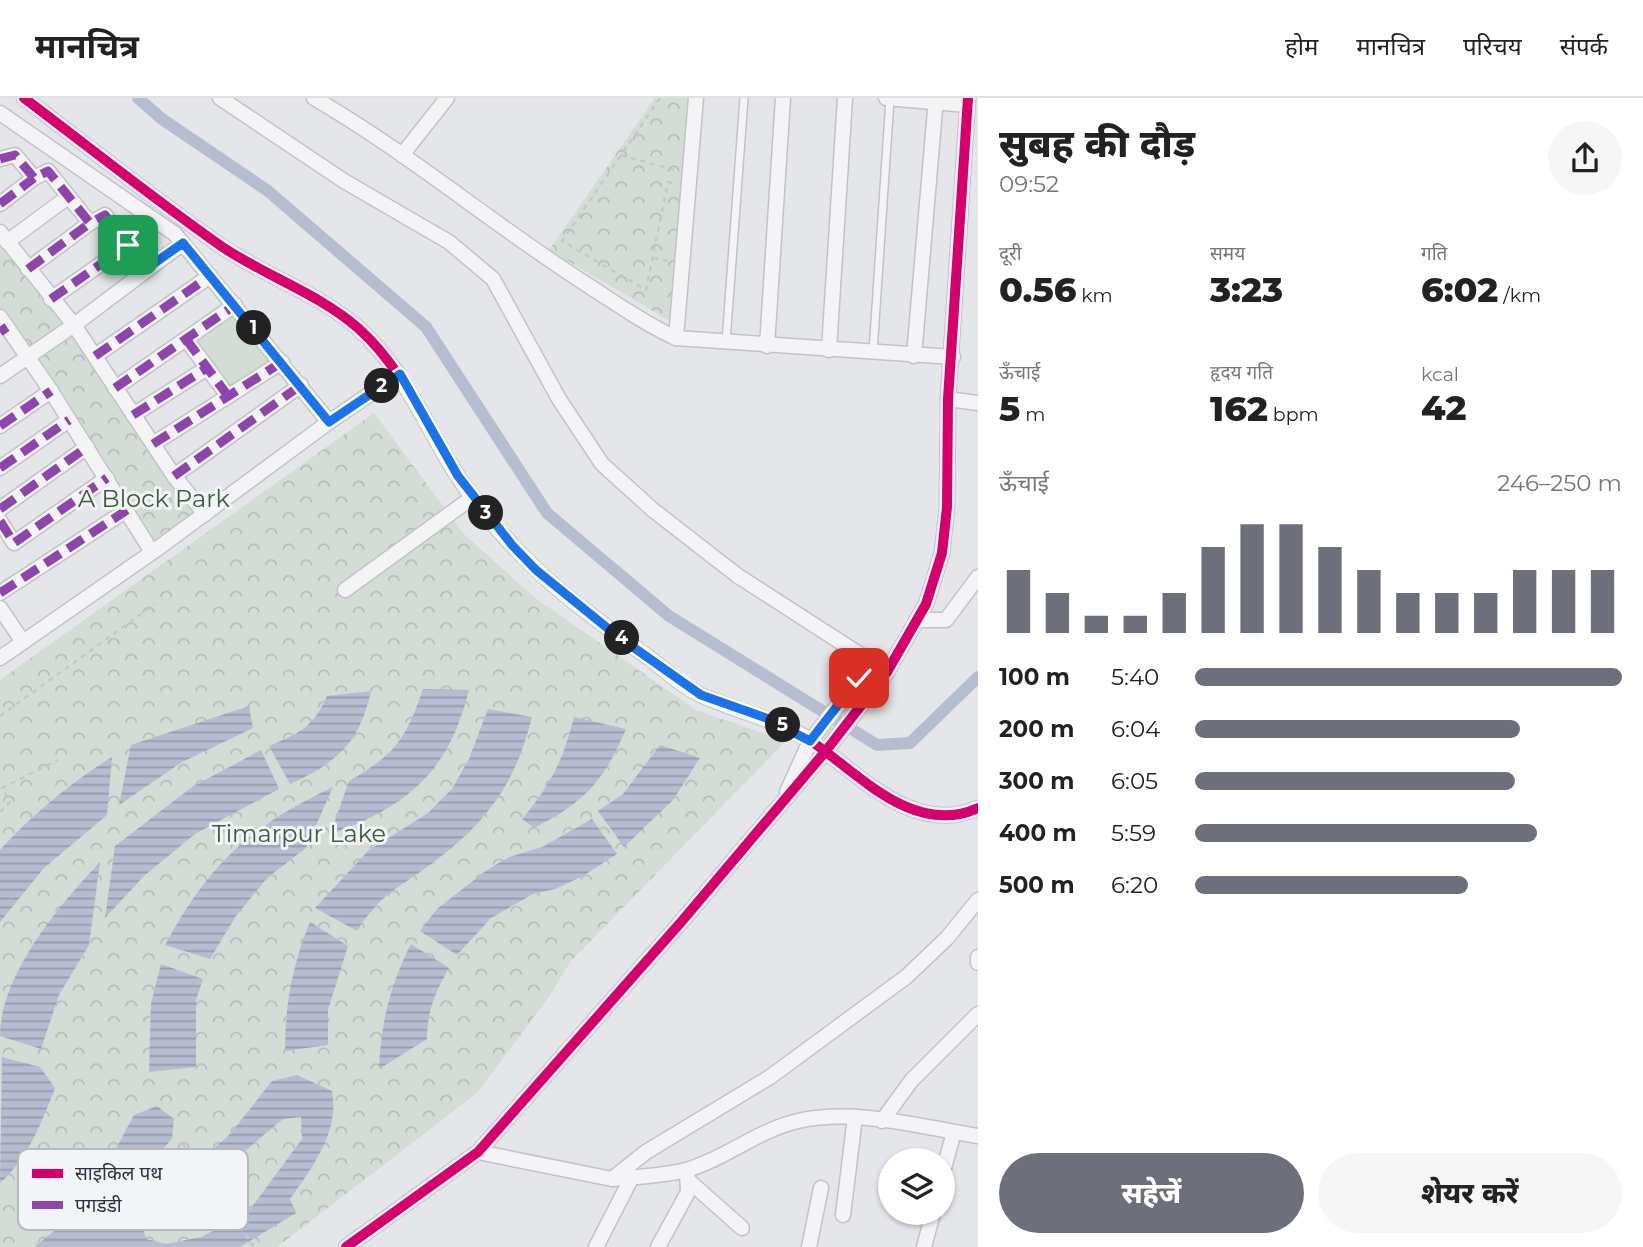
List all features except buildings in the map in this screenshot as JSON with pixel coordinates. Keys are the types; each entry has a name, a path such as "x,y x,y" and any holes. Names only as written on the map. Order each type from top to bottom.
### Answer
{"street":[{"path":"24,98 222,247 327,306 357,327 400,374 458,476 473,497 536,570 672,675 701,695 814,737 825,752 879,793 924,813 963,815 978,808"},
{"path":"220,98 344,181 449,242 493,279 559,399 602,464 653,510 738,576 887,672"},
{"path":"401,155 447,98"},
{"path":"677,338 696,98"},
{"path":"767,346 783,98"},
{"path":"829,350 845,98"},
{"path":"346,1247 478,1152 825,752 887,672 917,620 933,586 942,553 947,507 948,399 953,357 967,102 889,98"},
{"path":"320,100 560,267 659,330 677,338 953,357"},
{"path":"914,356 936,100"},
{"path":"0,113 158,219 211,276 329,422"},
{"path":"0,160 15,155 34,178"},
{"path":"0,204 34,178 48,171 90,223"},
{"path":"68,197 4,237 74,325 174,476 205,514"},
{"path":"28,269 105,215 146,269"},
{"path":"0,376 74,325 183,243"},
{"path":"51,299 128,245"},
{"path":"95,356 211,276"},
{"path":"115,388 235,305"},
{"path":"2,326 51,391 152,552"},
{"path":"186,339 228,396"},
{"path":"153,444 282,362"},
{"path":"133,415 207,368"},
{"path":"0,658 400,374"},
{"path":"174,476 301,385"},
{"path":"0,426 51,391"},
{"path":"948,399 978,402"},
{"path":"0,468 69,420"},
{"path":"0,509 87,447"},
{"path":"0,521 14,543 107,478"},
{"path":"345,590 473,497"},
{"path":"0,593 127,510"},
{"path":"917,620 946,620 978,577"},
{"path":"0,608 23,642"},
{"path":"785,799 791,778 814,737 872,663"},
{"path":"612,1178 646,1152 771,1077 906,976 947,938 978,900"},
{"path":"978,957 978,963"},
{"path":"882,1121 911,1081 978,1014"},
{"path":"478,1152 612,1178 688,1176 797,1121 855,1117 978,1136"},
{"path":"843,1215 855,1117"},
{"path":"950,1148 954,1132"},
{"path":"688,1176 742,1228"},
{"path":"658,1247 685,1200 688,1176"},
{"path":"596,1247 632,1177"},
{"path":"808,1247 821,1188"},
{"path":"924,1247 930,1225"}],"lane":[{"path":"726,342 744,98"},
{"path":"873,353 889,98"}],"path":[{"path":"660,98 562,241 646,290 668,182 677,184"},
{"path":"621,155 678,171"},
{"path":"653,258 682,263"},
{"path":"0,716 155,604"},
{"path":"0,812 10,802 1,788 58,760"},
{"path":"183,1144 186,1149"},
{"path":"242,1230 254,1247"}],"green space":[{"path":"655,98 688,98 670,321 549,250"},
{"name":"A Block Park","path":"0,229 200,515 153,548 0,318"},
{"path":"235,305 282,362 231,395 186,339"},
{"name":"Timarpur Lake","path":"374,413 464,534 535,598 696,710 786,741 570,962 549,997 477,1093 277,1247 0,1247 0,680"}],"water":[{"path":"423,689 469,690 449,744 436,765 421,783 382,812 330,835 349,781 378,762 397,744 411,721"},
{"path":"371,691 360,724 344,749 321,768 290,784 269,746 304,728 322,707 327,696"},
{"path":"249,706 253,728 182,762 119,805 131,745"},
{"path":"488,709 532,717 516,765 505,786 479,822 444,854 386,896 357,931 315,908 368,851 428,813 452,789 469,759"},
{"path":"574,717 626,729 610,763 591,788 567,809 534,828 522,819 555,771"},
{"path":"660,745 700,758 673,800 624,847 598,811 623,794"},
{"path":"261,750 279,789 195,834 144,876 105,918 115,846 192,787"},
{"path":"112,757 107,815 44,868 0,922 0,850 53,800"},
{"path":"333,787 306,848 267,878 236,916 210,959 165,945 198,892 234,850 278,817"},
{"path":"592,819 617,854 583,876 555,889 533,894 491,918 457,955 420,931 437,909 487,870 509,857 542,847"},
{"path":"100,862 89,945 59,995 41,1049 0,1036 10,989 21,965 51,919"},
{"path":"310,922 348,946 328,1010 328,1045 285,1051 291,986 298,954"},
{"path":"411,944 449,968 433,1002 427,1039 379,1069 388,1005 397,974"},
{"path":"161,964 203,979 196,1000 196,1067 149,1072 151,1003"},
{"path":"2,1057 40,1067 55,1088 27,1149 18,1149 18,1163 0,1183"},
{"path":"297,1075 332,1091 332,1120 328,1135 315,1162 290,1199 296,1213 240,1247 34,1247 55,1230 143,1230 146,1239 166,1244 201,1237 215,1230 248,1230 248,1212 302,1139 301,1117 283,1119 247,1149 214,1149 231,1133 272,1081"},
{"path":"157,1106 174,1119 172,1139 163,1149 116,1149 134,1115"}],"waterway":[{"path":"138,98 162,119 268,191 426,327 547,513 669,616 877,745 910,743 978,677"}],"marked path":[{"path":"0,159 15,155 34,178 48,171 90,223 105,215 146,269"},
{"path":"0,204 34,178"},
{"path":"28,269 90,223"},
{"path":"51,299 128,245"},
{"path":"95,356 210,276"},
{"path":"115,388 235,305"},
{"path":"0,332 7,327"},
{"path":"186,339 228,396"},
{"path":"153,444 282,362"},
{"path":"133,415 207,368"},
{"path":"174,476 301,385"},
{"path":"0,426 51,391"},
{"path":"0,468 69,420"},
{"path":"0,509 87,447"},
{"path":"0,521 14,543 107,478"},
{"path":"0,593 127,510"}],"cycle path":[{"path":"24,98 221,246 326,305 358,328 401,379 457,475 507,540 562,592 674,678 703,696 798,733 868,784 910,808 932,814 954,815 978,808"},
{"path":"346,1247 478,1152 682,921 825,752 887,672 926,604 942,553 947,507 948,399 968,98"}],"route":[{"path":"128,245 146,269 183,243 329,422 400,374 458,476 512,545 562,593 701,695 785,726 810,741 859,678"}]}
